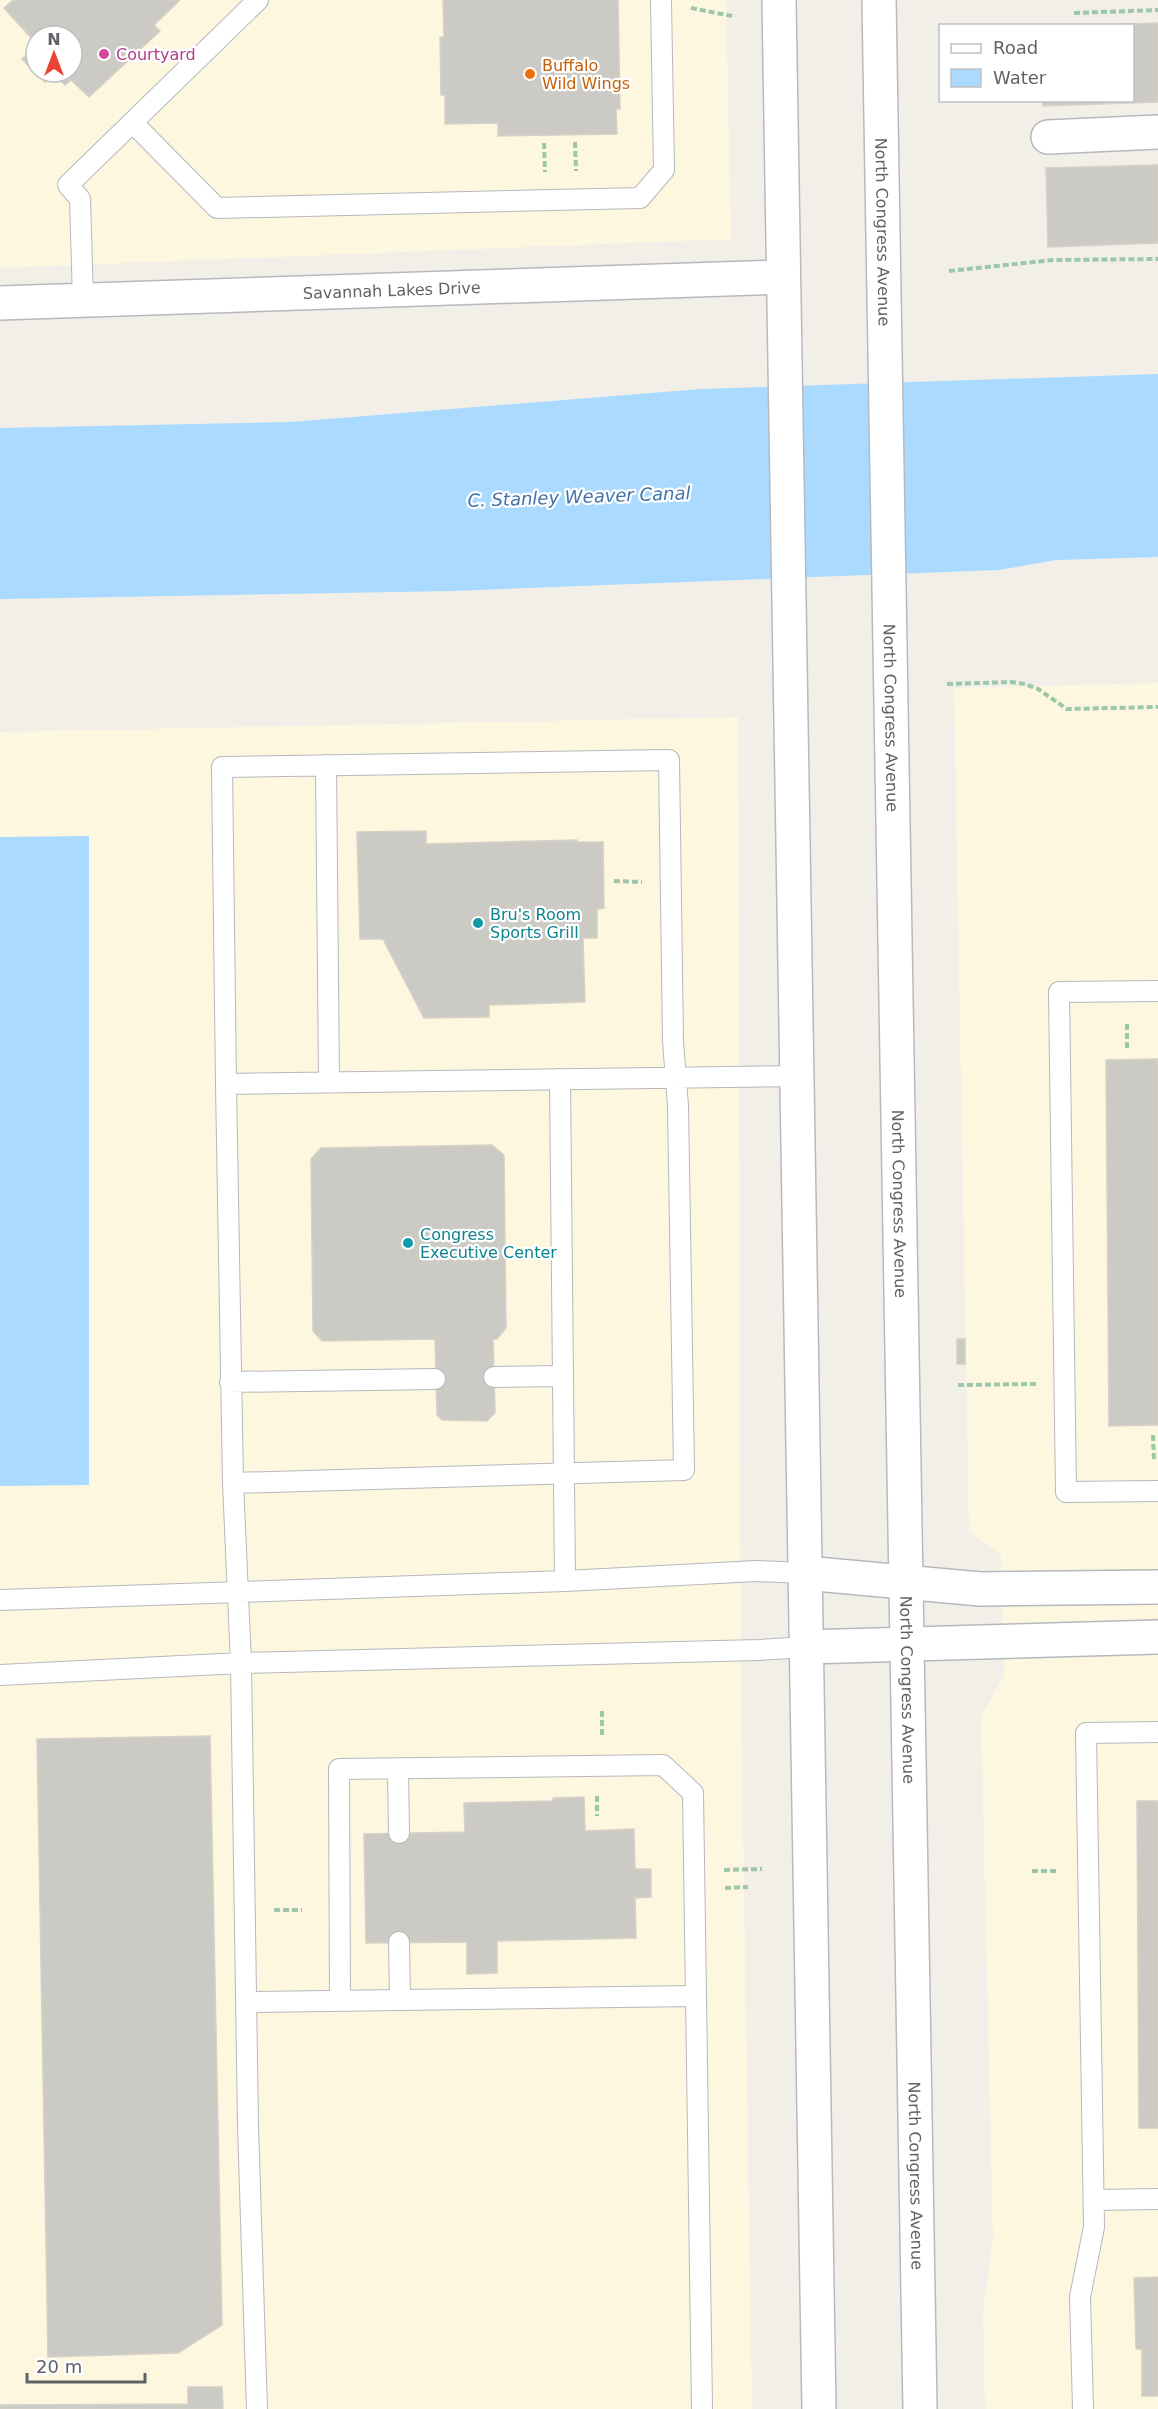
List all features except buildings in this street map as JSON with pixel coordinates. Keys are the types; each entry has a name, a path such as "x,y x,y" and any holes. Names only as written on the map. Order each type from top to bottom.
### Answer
{"main road":[{"path":"779,0 819,2409"},
{"name":"North Congress Avenue","path":"879,0 920,2409"},
{"path":"1048,137 1158,132"},
{"name":"Savannah Lakes Drive","path":"0,303 783,277"},
{"path":"805,1573 980,1589 1158,1587"},
{"path":"806,1647 1158,1637"}],"lane":[{"path":"83,299 80,199 68,185 258,0"},
{"path":"133,123 217,208 640,198 664,170 661,0"},
{"path":"233,1483 684,1470 678,1106 673,1041 669,760 222,766 230,1382 233,1483 241,1663 246,2002 257,2409"},
{"path":"326,765 329,1082"},
{"path":"1158,991 1059,992 1066,1492 1158,1491"},
{"path":"226,1084 797,1076"},
{"path":"560,1079 565,1581"},
{"path":"494,1377 563,1376"},
{"path":"230,1382 435,1378"},
{"path":"0,1600 565,1581 757,1571 805,1573"},
{"path":"0,1675 241,1663 806,1647"},
{"path":"1083,2409 1080,2297 1095,2227 1086,1733 1158,1732"},
{"path":"340,2001 339,1769 663,1765 693,1794 702,2409"},
{"path":"398,1769 399,1833"},
{"path":"399,1942 400,2000"},
{"path":"246,2002 696,1996"},
{"path":"1094,2200 1158,2199"}],"path":[{"path":"684,7 732,16"},
{"path":"1074,13 1158,10"},
{"path":"574,142 576,176"},
{"path":"544,143 545,177"},
{"path":"949,271 1053,260 1158,259"},
{"path":"947,684 1011,682 1025,684 1038,689 1067,709 1158,707"},
{"path":"614,881 646,883"},
{"path":"1127,1014 1127,1048"},
{"path":"958,1385 1043,1384"},
{"path":"1153,1435 1154,1469"},
{"path":"602,1711 602,1739"},
{"path":"597,1792 597,1816"},
{"path":"720,1870 762,1869"},
{"path":"1032,1871 1063,1871"},
{"path":"720,1888 748,1887"},
{"path":"268,1910 302,1910"}],"shaded area":[{"path":"0,0 726,0 731,239 0,268"},
{"path":"1158,683 1158,2409 985,2409 983,2313 993,2238 981,1717 1004,1675 1001,1555 969,1531 954,688"},
{"path":"738,717 741,1696 752,2409 0,2409 0,732"}],"water":[{"name":"C. Stanley Weaver Canal","path":"1158,374 1158,557 1056,560 999,570 451,591 0,599 0,428 291,422 701,389"},
{"path":"89,836 89,1485 0,1486 0,837"}],"place":[{"name":"Courtyard","path":"104,54"},
{"name":"Buffalo Wild Wings","path":"530,74"},
{"name":"Bru's Room Sports Grill","path":"478,923"},
{"name":"Congress Executive Center","path":"408,1243"}]}
